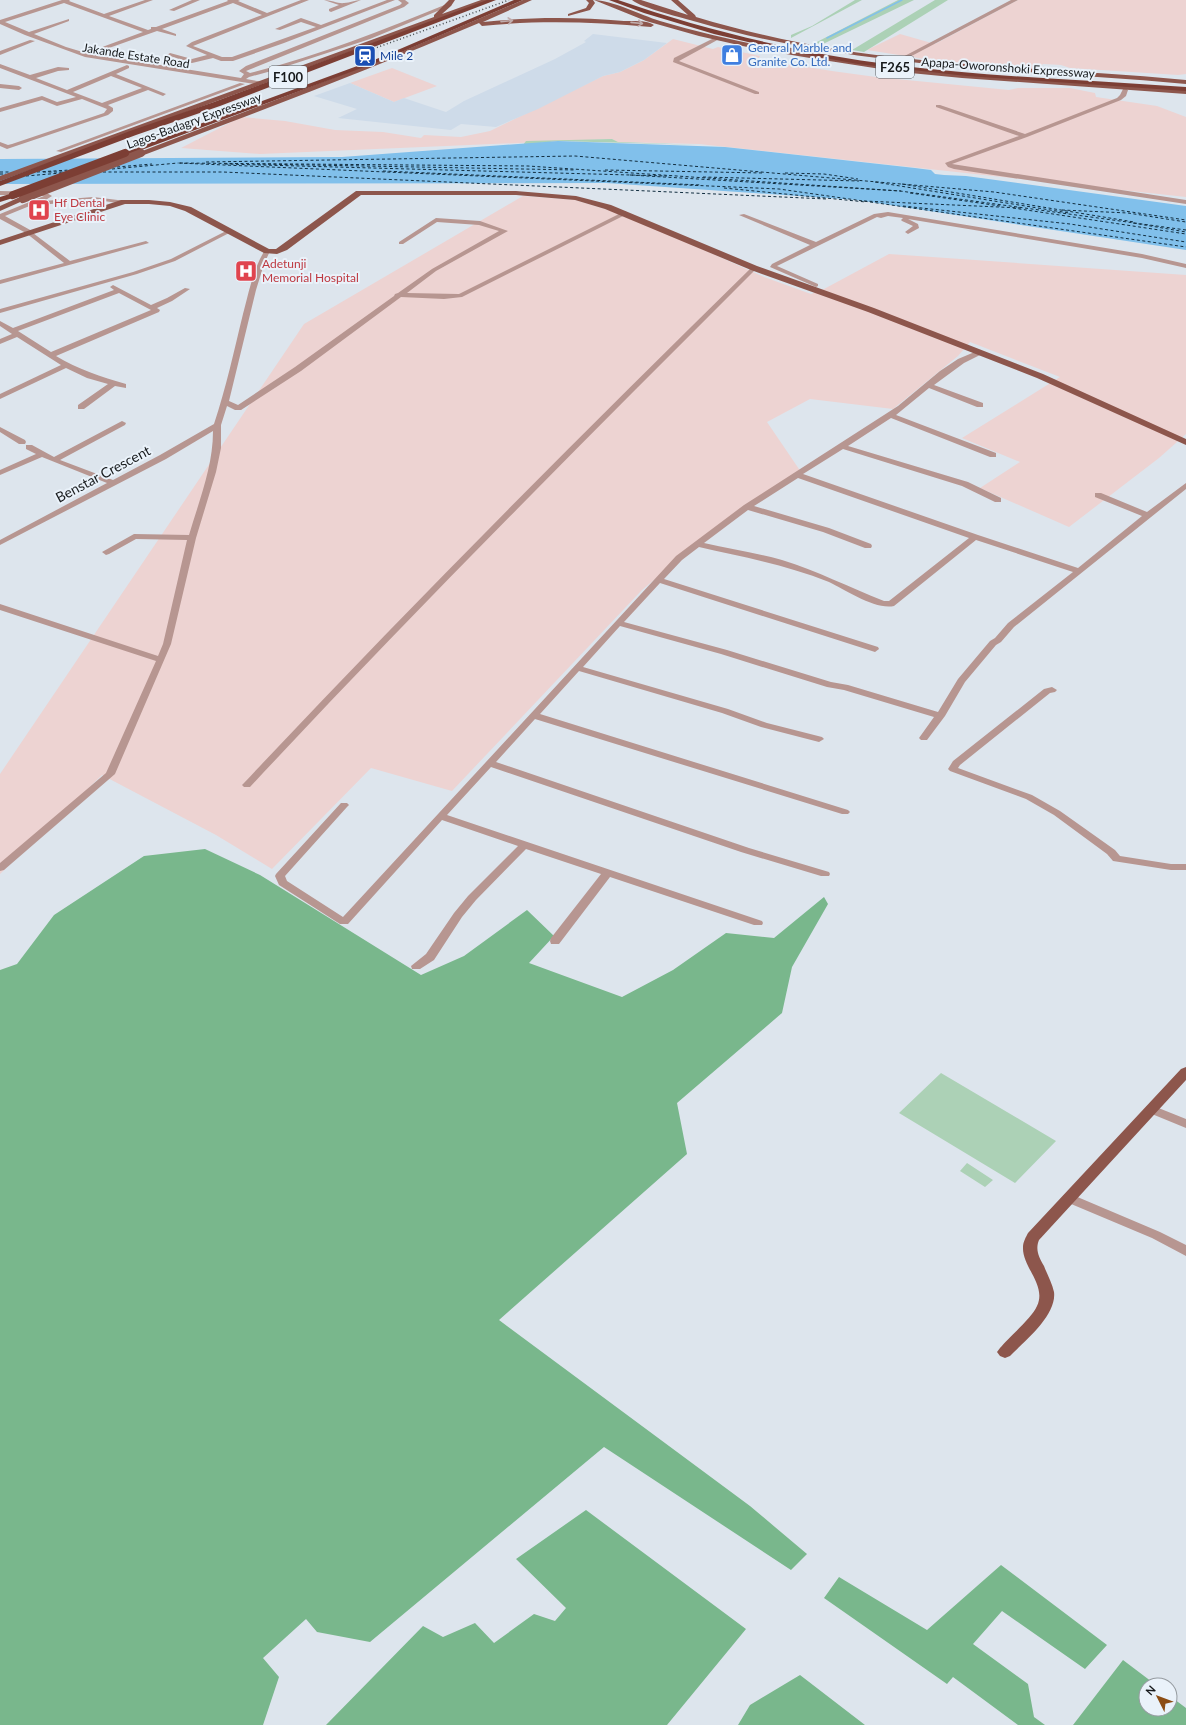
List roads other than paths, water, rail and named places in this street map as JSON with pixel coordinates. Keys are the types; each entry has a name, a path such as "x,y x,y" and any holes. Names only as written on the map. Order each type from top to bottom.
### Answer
{"highway":[{"name":"Lagos-Badagry Expressway","path":"0,184 82,152 217,104 493,0"},
{"name":"Lagos-Badagry Expressway","path":"0,200 381,59 526,0"},
{"name":"Apapa-Oworonshoki Expressway","path":"612,0 711,32 781,50"},
{"name":"Apapa-Oworonshoki Expressway","path":"622,0 708,27 815,52 894,67 950,73 1186,91"},
{"path":"781,50 793,52 815,52"},
{"name":"Apapa-Oworonshoki Expressway","path":"815,52 836,53 938,68 1085,77 1116,81 1185,83"},
{"path":"1085,77 1116,81"}],"main road":[{"name":"Lagos-Badagry Expressway","path":"0,179 62,152 244,84 261,83 487,0"},
{"name":"Lagos-Badagry Expressway","path":"0,209 26,202 141,153 260,110 455,31 526,0"},
{"path":"524,9 523,4 526,0"},
{"path":"533,13 552,16 577,14 588,9 592,3 589,0"},
{"name":"Apapa-Oworonshoki Expressway","path":"597,0 639,15 718,38 781,50 815,52"},
{"name":"Apapa-Oworonshoki Expressway","path":"635,0 714,25 852,63 929,73 1116,81 1186,91"},
{"path":"674,0 690,14 714,25"},
{"path":"425,23 451,3"},
{"path":"455,31 481,24 541,19 576,19 679,27"},
{"name":"Apapa-Oworonshoki Expressway","path":"836,53 1085,77"},
{"path":"1116,81 1126,90 1180,99"},
{"path":"0,243 124,202 157,202 180,206 195,212 267,251 274,252 284,248 359,193 548,195 576,198 608,207 754,268 871,310 1040,376 1186,442"},
{"path":"1005,1352 1039,1316 1046,1306 1048,1295 1032,1258 1029,1244 1038,1229 1186,1072"}],"street":[{"path":"0,26 66,0 103,16 149,30 174,35"},
{"path":"103,16 150,0"},
{"path":"172,10 197,0"},
{"path":"149,30 202,9 232,0 266,15"},
{"path":"82,54 232,0"},
{"path":"306,0 189,46 221,59 233,59 320,28 392,0"},
{"path":"327,0 344,5"},
{"path":"331,10 358,0"},
{"path":"401,0 406,3 402,6 355,24 347,29 297,46 243,69 242,71 249,75 273,69 368,38 451,3"},
{"path":"900,60 1015,0"},
{"path":"188,4 202,9"},
{"path":"27,34 67,20"},
{"path":"278,29 301,20 320,28"},
{"path":"0,26 82,54 116,61 244,84 249,75"},
{"name":"Jakande Estate Road","path":"0,26 32,41 72,56 127,67 244,84"},
{"path":"718,38 676,59 676,62 757,93"},
{"path":"0,53 32,41"},
{"path":"40,44 48,42"},
{"path":"282,42 297,46"},
{"path":"170,55 195,61 212,56"},
{"path":"110,64 116,61"},
{"path":"0,66 110,108 110,111 106,114 13,146 7,147 0,144"},
{"path":"57,92 111,74 127,67"},
{"path":"31,77 58,69 67,69"},
{"path":"111,74 163,94"},
{"path":"0,86 19,88"},
{"path":"102,105 148,88"},
{"path":"1126,90 1124,96 1119,99 948,164 954,167 1186,202"},
{"path":"0,110 49,95"},
{"path":"42,98 56,104 83,97"},
{"path":"938,106 1025,136"},
{"path":"0,193 45,194 49,196 26,202 0,216"},
{"path":"26,202 113,199 124,202"},
{"path":"397,295 444,297 460,296 625,214"},
{"path":"816,285 773,267 774,265 815,244 880,214 888,214 1142,256 1186,266"},
{"path":"742,215 815,244"},
{"path":"876,215 909,222 916,225 916,228 908,232"},
{"path":"0,216 30,232 68,263"},
{"path":"225,402 238,408 298,369 397,295 434,270 505,231 486,224 436,220 401,243"},
{"path":"0,311 135,273 173,260 230,231"},
{"path":"0,282 146,243"},
{"path":"0,868 110,774 161,660 167,644 192,538 216,454 218,437 217,425 225,402 260,264 267,251"},
{"path":"247,785 348,677 535,485 754,268"},
{"path":"50,356 74,344 156,310 118,291 104,282"},
{"path":"151,307 170,301 173,297 187,289"},
{"path":"0,342 14,333 118,291"},
{"path":"0,323 66,365 90,376 123,386"},
{"path":"344,804 280,876 283,883 344,922 679,558 747,507 902,408 943,373 961,361 980,353"},
{"path":"0,397 66,365"},
{"path":"80,407 114,383"},
{"path":"928,385 980,405"},
{"path":"890,415 993,455"},
{"path":"54,460 122,423"},
{"name":"Benstar Crescent","path":"0,543 163,457 217,425"},
{"path":"0,429 22,442"},
{"path":"841,446 965,484 998,500"},
{"path":"30,447 54,460 114,483"},
{"path":"0,473 41,454"},
{"path":"797,475 975,537 1080,571"},
{"path":"924,738 940,716 961,680 993,643 998,640 1011,625 1186,485"},
{"path":"1098,495 1149,516"},
{"path":"747,507 826,530 868,546"},
{"path":"106,552 134,536 192,538"},
{"path":"697,544 779,562 833,582 846,589 882,603 891,604 975,537"},
{"path":"658,580 875,649"},
{"path":"0,607 161,660"},
{"path":"618,623 724,652 830,685 845,687 940,716"},
{"path":"577,668 725,711 764,725 819,739"},
{"path":"1052,690 1047,691 956,763 953,769 1029,797 1057,813 1111,852 1117,859 1186,868"},
{"path":"533,715 845,812"},
{"path":"490,763 745,850 825,874"},
{"path":"440,816 758,924"},
{"path":"416,966 430,957 458,915 472,898 524,845"},
{"path":"555,941 607,873"},
{"path":"1151,1109 1186,1124"},
{"path":"1068,1198 1149,1232 1186,1251"}],"water":[{"path":"558,141 725,147 931,170 935,174 966,176 1186,206 1186,250 857,200 606,183 0,184 0,159 342,157"}],"waterway":[{"path":"827,38 902,0"}],"railway":[{"path":"367,51 509,0"}],"place":[{"name":"General Marble and Granite Co. Ltd.","path":"732,55"},
{"name":"Mile 2","path":"365,56"},
{"name":"Hf Dental Eye Clinic","path":"39,210"},
{"name":"Adetunji Memorial Hospital","path":"246,271"}]}
